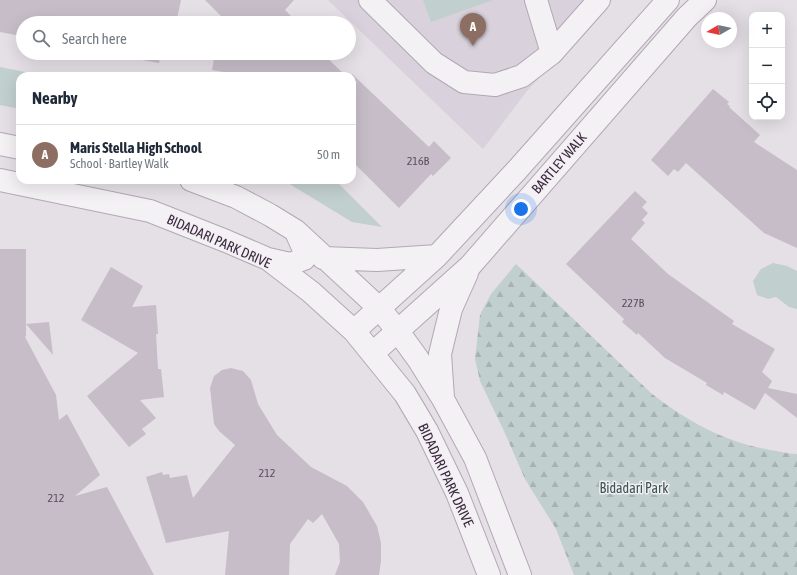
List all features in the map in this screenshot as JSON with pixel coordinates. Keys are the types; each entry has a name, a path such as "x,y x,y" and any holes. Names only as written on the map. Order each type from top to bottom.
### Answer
{"street":[{"path":"370,0 434,63 464,82 495,84 522,76 552,53 599,0"},
{"path":"536,0 552,53"},
{"name":"BARTLEY WALK","path":"354,331 437,256 517,170 668,0"},
{"name":"BARTLEY WALK","path":"373,353 470,266 687,17 705,0"},
{"path":"0,144 16,147"},
{"name":"BIDADARI PARK DRIVE","path":"0,180 16,183"},
{"name":"BIDADARI PARK DRIVE","path":"19,184 150,211 268,259 311,292 354,331 405,394 427,431 457,493 489,575"},
{"name":"BIDADARI PARK DRIVE","path":"202,184 236,197 296,231 323,258 378,308 397,330 443,399 475,458 520,575"},
{"path":"268,259 290,264 304,259 304,250 296,231"},
{"path":"323,258 377,260 437,256"},
{"path":"443,399 440,354 451,309 470,266"}],"shaded area":[{"path":"328,0 612,0 527,91 483,149 356,27 356,16 345,16"}],"green space":[{"path":"423,0 493,0 431,22"},
{"path":"0,67 25,72 16,72 16,108 0,105"},
{"path":"290,184 339,184 382,227 352,222"},
{"path":"773,263 787,266 797,271 797,309 789,307 776,297 768,299 757,295 753,281 761,269"},
{"name":"Bidadari Park","path":"516,264 652,394 680,414 708,430 737,442 790,454 797,454 797,575 574,575 556,529 525,479 480,381 475,359 480,315 491,294"}],"building":[{"path":"0,0 181,0 178,16 16,16 16,35 0,32"},
{"path":"205,0 294,0 285,10 291,16 221,16"},
{"path":"142,60 160,60 159,63"},
{"path":"214,60 329,60 342,72 224,72 212,70"},
{"path":"356,78 429,147 434,141 451,158 433,176 431,174 399,208 356,165"},
{"path":"713,89 729,102 727,104 730,106 729,107 760,135 754,142 797,170 797,248 764,233 686,163 678,172 674,169 668,176 651,160"},
{"path":"635,191 647,202 642,207 648,213 642,220 645,223 631,239 668,274 734,321 732,324 775,349 762,372 772,381 768,388 797,394 797,418 765,393 755,410 724,392 723,395 706,385 707,383 665,358 638,333 637,335 622,322 624,319 566,264"},
{"path":"0,249 26,249 25,337 56,395 59,420 67,414 100,475 75,496 107,487 154,575 0,575"},
{"path":"111,267 143,286 132,307 156,305 158,369 161,369 164,397 140,400 156,418 142,429 146,434 129,447 87,396 138,353 81,320"},
{"path":"49,322 53,355 26,324"},
{"path":"231,368 243,371 251,380 258,404 277,435 311,467 347,486 363,502 377,526 381,543 379,575 335,575 340,562 339,544 322,514 313,523 308,519 290,544 289,575 225,575 229,531 166,543 146,477 162,472 163,475 169,474 170,478 187,475 193,498 235,445 219,431 214,424 210,388 214,376 222,370"}],"place":[{"name":"Maris Stella High School","path":"473,46"}]}
